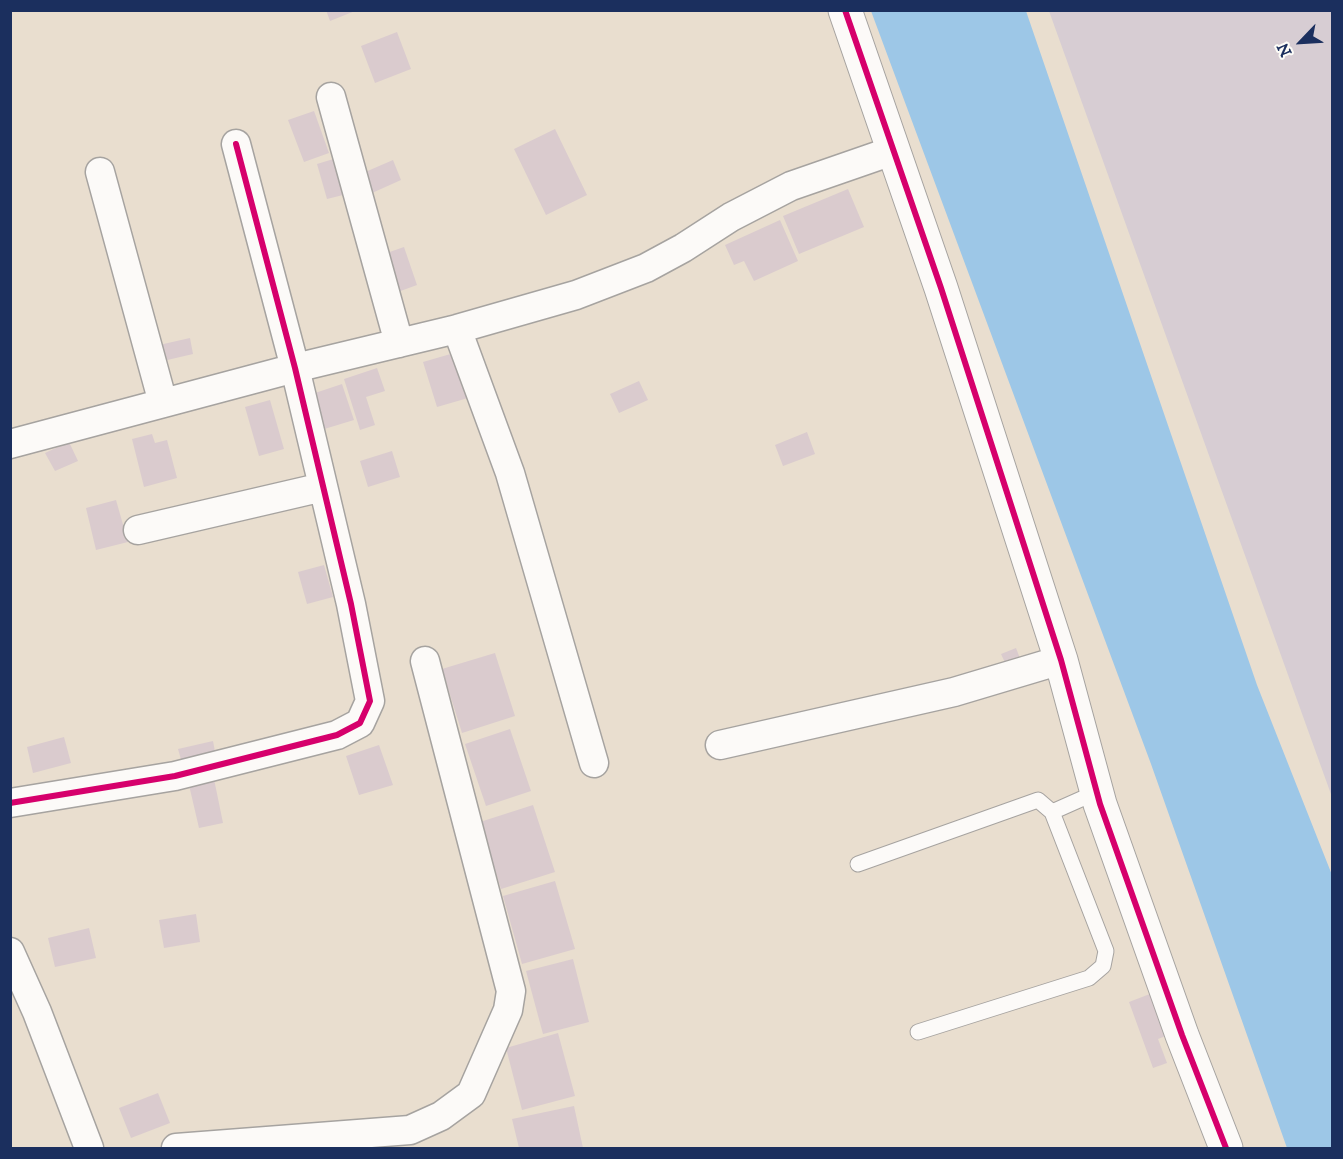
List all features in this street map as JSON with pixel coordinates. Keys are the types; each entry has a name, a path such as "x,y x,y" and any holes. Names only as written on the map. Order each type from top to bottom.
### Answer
{"street":[{"path":"844,10 941,288 1061,660 1097,792 1182,1035 1226,1149"},
{"path":"331,97 399,343"},
{"path":"10,804 185,774 337,735 360,723 370,701 351,604 295,368 236,144"},
{"path":"10,444 295,368 457,329 576,295 646,268 684,248 731,217 791,186 892,152"},
{"path":"100,172 163,403"},
{"path":"457,329 510,473 594,763"},
{"path":"138,530 323,487"},
{"path":"176,1149 334,1142 410,1130 448,1110 471,1094 508,1010 511,991 425,660"},
{"path":"720,745 954,692 1061,660"},
{"path":"10,952 37,1012 89,1149"}],"lane":[{"path":"1052,812 1097,792"},
{"path":"858,864 1038,800 1052,812 1106,951 1103,966 1089,978 918,1032"}],"shaded area":[{"path":"1049,11 1332,11 1332,797"}],"water":[{"path":"871,11 1026,11 1257,685 1332,875 1332,1148 1287,1148 1151,764"}],"building":[{"path":"326,10 355,10 355,11 330,21"},
{"path":"397,32 411,69 375,83 361,46"},
{"path":"314,111 329,153 304,162 288,120"},
{"path":"555,129 587,195 546,215 514,149"},
{"path":"340,157 351,193 327,199 317,164"},
{"path":"393,160 401,180 372,193 363,173"},
{"path":"848,189 864,227 799,254 783,216"},
{"path":"780,220 798,261 754,281 744,261 734,265 725,245"},
{"path":"404,247 417,285 395,293 381,255"},
{"path":"190,338 193,354 163,361 159,345"},
{"path":"454,353 468,398 437,407 423,362"},
{"path":"377,368 385,391 366,397 375,425 360,430 344,379"},
{"path":"639,381 648,400 619,413 610,394"},
{"path":"342,384 354,420 321,430 309,395"},
{"path":"270,400 284,449 259,456 245,407"},
{"path":"807,432 815,454 783,466 775,445"},
{"path":"152,434 155,443 167,440 177,478 144,487 132,439"},
{"path":"69,442 78,461 55,471 45,453"},
{"path":"392,451 400,477 368,487 360,461"},
{"path":"116,500 128,542 96,550 86,508"},
{"path":"324,565 333,597 307,604 298,572"},
{"path":"1016,648 1021,661 1007,667 1001,654"},
{"path":"495,653 515,716 462,733 442,669"},
{"path":"510,729 531,791 486,806 465,744"},
{"path":"64,737 71,763 33,773 27,747"},
{"path":"213,741 217,762 184,770 178,749"},
{"path":"379,745 393,785 359,795 346,756"},
{"path":"214,779 223,823 199,828 189,785"},
{"path":"533,805 555,872 501,889 480,822"},
{"path":"555,881 575,949 522,964 503,896"},
{"path":"196,914 200,942 164,948 159,920"},
{"path":"89,928 96,958 55,967 48,938"},
{"path":"573,959 589,1022 543,1034 526,971"},
{"path":"1155,992 1171,1034 1158,1039 1167,1063 1153,1068 1129,1002"},
{"path":"558,1033 575,1096 522,1110 506,1048"},
{"path":"158,1093 170,1123 131,1138 119,1108"},
{"path":"574,1106 583,1148 519,1148 512,1119"}],"cycle path":[{"path":"845,10 941,288 1061,660 1100,804 1182,1035 1226,1148"},
{"path":"10,803 175,776 337,735 360,723 370,701 351,604 295,368 236,144"}]}
